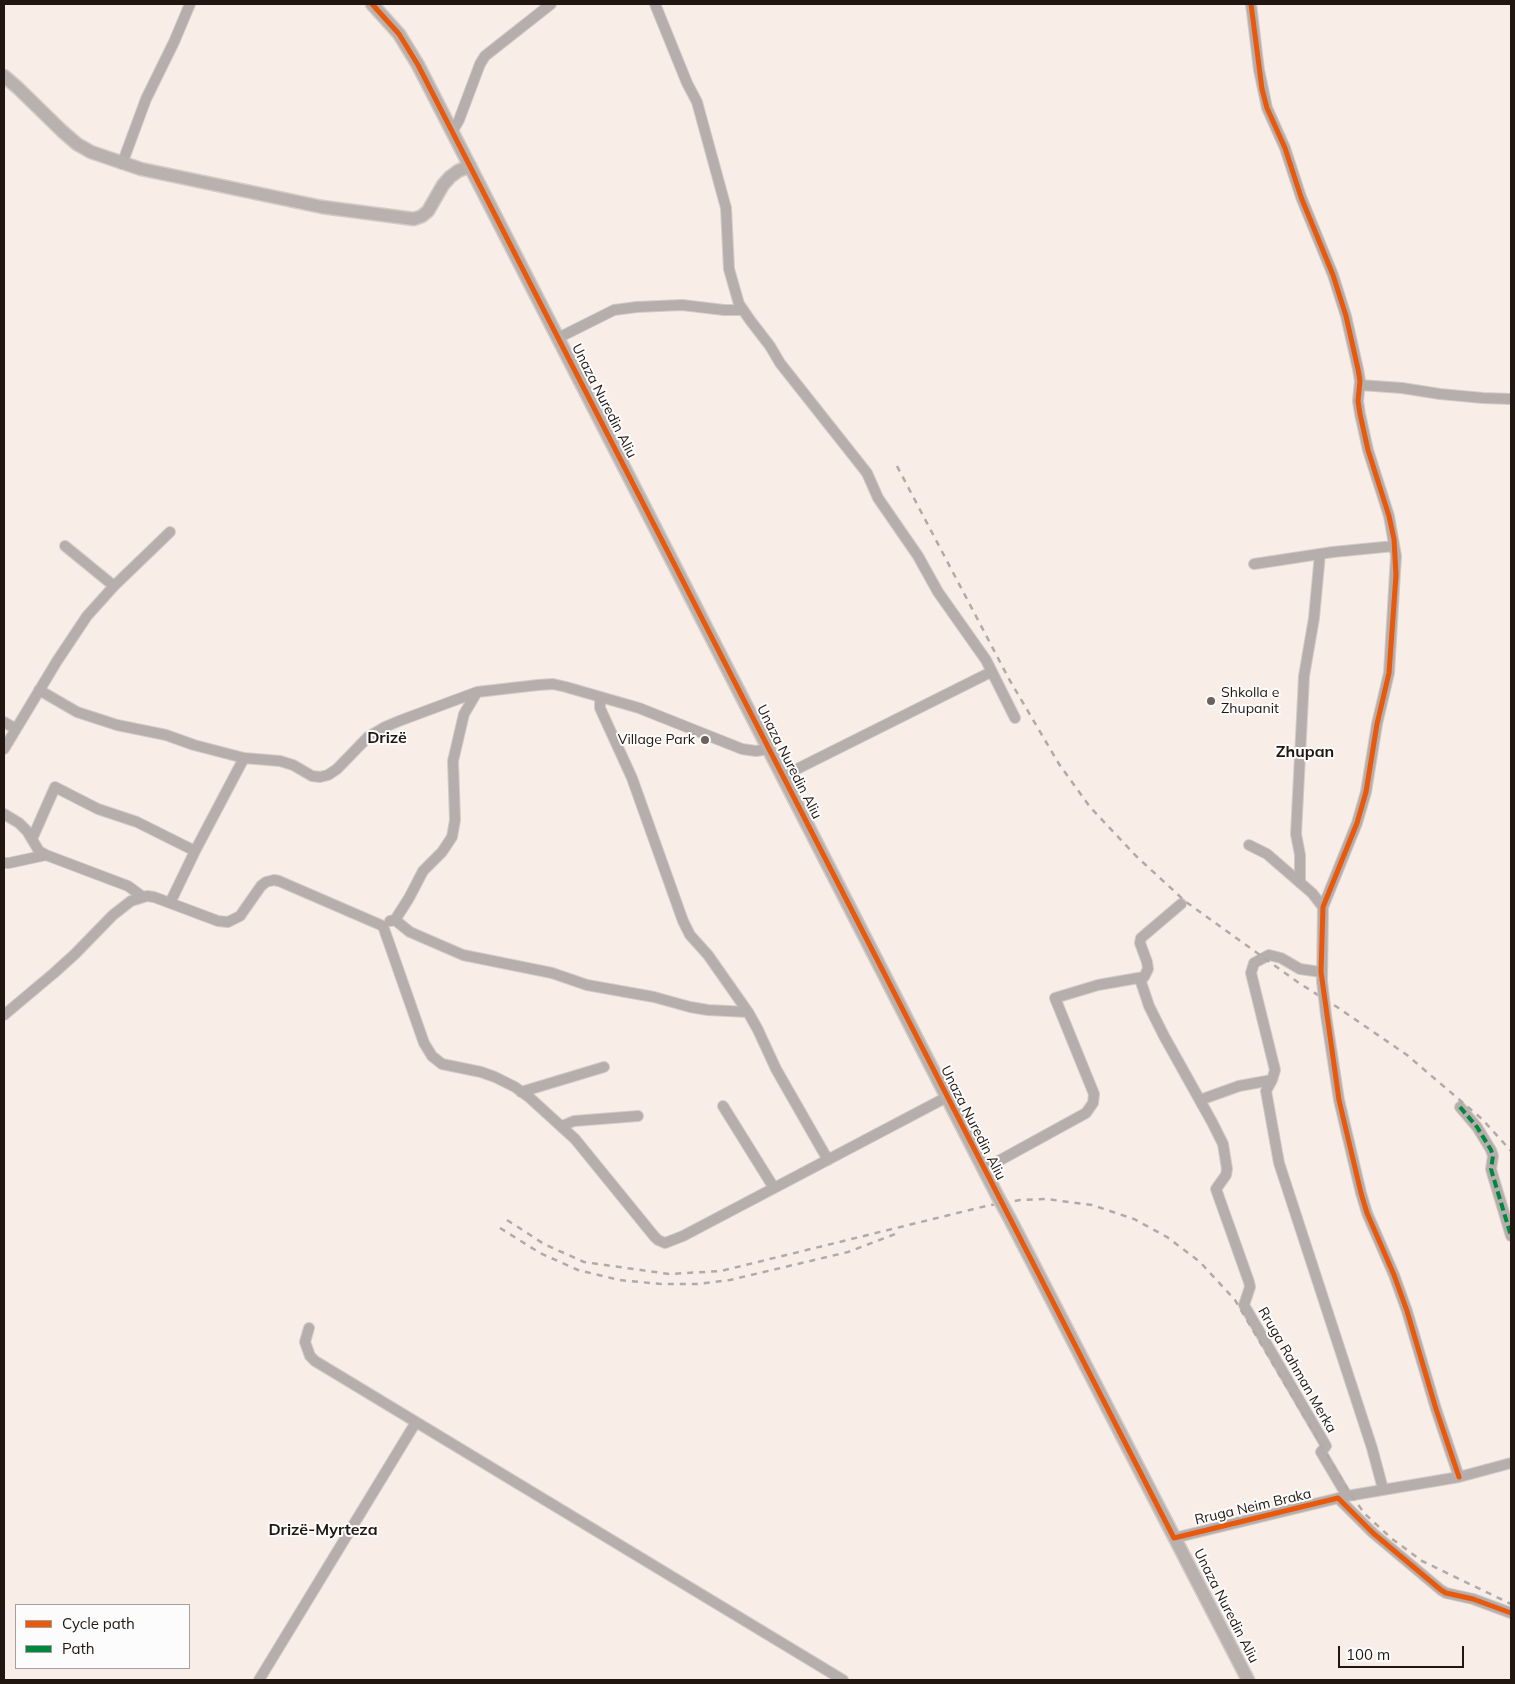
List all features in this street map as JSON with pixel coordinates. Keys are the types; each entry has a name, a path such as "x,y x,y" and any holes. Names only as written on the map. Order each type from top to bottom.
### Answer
{"main road":[{"name":"Unaza Nuredin Aliu","path":"372,4 408,47 1248,1680"},
{"path":"4,76 78,144 91,152 122,164 171,176 322,207 414,219 428,211 443,185 450,177 470,166"}],"street":[{"path":"122,164 146,99 190,4"},
{"path":"452,132 459,120 480,64 485,56 551,4"},
{"path":"655,4 687,83 697,102 726,208 729,269 737,298 743,310 770,346 780,363 867,473 878,498 918,556 938,592 978,648 1015,718"},
{"path":"1251,4 1262,89 1267,108 1285,148 1301,197 1333,275 1346,316 1358,369 1360,414 1368,450 1389,516 1394,546 1396,575 1389,673 1377,724 1366,792 1351,841 1323,907 1321,976 1326,1015 1339,1100 1361,1193 1367,1213 1407,1311 1436,1409 1459,1477"},
{"path":"558,338 614,310 682,305 724,310 743,310"},
{"path":"1360,385 1511,399"},
{"path":"4,749 87,616 114,586 170,532"},
{"path":"65,546 114,586"},
{"path":"1254,564 1320,554 1394,546"},
{"path":"1300,883 1300,855 1296,834 1303,690 1314,618 1320,554"},
{"path":"783,776 991,672"},
{"path":"40,690 77,712 117,725 166,735 194,746 244,758 280,761 293,765 312,776 328,775 337,769 368,738 385,727 477,692 553,684 600,696 671,720 742,749 756,751 770,749"},
{"path":"382,926 389,921 395,920 410,898 423,871 442,852 452,837 456,810 453,761 464,714 477,692"},
{"path":"600,696 600,708 632,778 683,921 690,935 708,955 748,1012 776,1069 828,1160"},
{"path":"4,722 16,729"},
{"path":"170,903 244,758"},
{"path":"32,839 55,788 98,809 137,822 195,851"},
{"path":"4,814 19,823 46,856 128,886 143,897"},
{"path":"1249,845 1267,854 1312,893 1323,907"},
{"path":"4,863 46,856"},
{"path":"4,1015 75,954 120,909 131,901 143,897 154,897 218,921 228,922 237,919 244,912 261,886 269,880 274,880 382,926 424,1043 432,1056 442,1064 488,1075 506,1082 521,1092 562,1126 587,1153 654,1236 662,1243 684,1236 947,1097"},
{"path":"984,1169 1086,1113 1093,1103 1094,1094 1055,998 1119,980 1140,979 1144,977 1148,969 1140,943 1141,938 1181,904"},
{"path":"395,920 410,932 463,955 552,973 587,985 645,995 690,1007 748,1012"},
{"path":"1321,976 1300,969 1281,958 1269,955 1259,960 1252,967 1252,980 1275,1070 1267,1084 1279,1164 1372,1448 1383,1489"},
{"name":"Rruga Rahman Merka","path":"1140,979 1149,1006 1164,1036 1223,1144 1226,1159 1226,1175 1216,1189 1249,1282 1250,1287 1244,1305 1326,1446 1321,1452 1342,1497"},
{"path":"521,1092 604,1067"},
{"path":"1200,1100 1239,1086 1267,1084"},
{"path":"723,1106 774,1188"},
{"path":"1460,1107 1477,1127 1491,1150 1493,1156 1491,1169 1511,1236"},
{"path":"562,1126 574,1121 638,1116"},
{"path":"309,1328 305,1342 310,1356 315,1361 843,1680"},
{"path":"259,1680 416,1422"},
{"name":"Rruga Neim Braka","path":"1174,1538 1342,1497 1459,1477 1511,1463"},
{"path":"1342,1497 1379,1539 1441,1590 1446,1593 1474,1599 1511,1614"}],"railway":[{"path":"897,466 1009,679 1059,764 1090,807 1136,856 1186,902 1299,983 1407,1055 1482,1119 1511,1151"},
{"path":"507,1220 544,1244 584,1262 669,1274 721,1271 986,1206 1020,1200 1046,1199 1092,1205 1134,1219 1167,1237 1200,1262 1235,1300 1351,1495 1365,1514 1391,1538 1422,1561 1511,1604"},
{"path":"500,1228 540,1253 578,1270 619,1280 661,1284 697,1284 730,1280 848,1252 898,1233"}],"marked path":[{"path":"1460,1107 1477,1127 1491,1150 1493,1156 1491,1169 1511,1236"}],"cycle path":[{"path":"372,4 399,34 418,65 1174,1538 1338,1498 1373,1533 1441,1590 1511,1613"},
{"path":"1251,4 1262,89 1267,108 1285,148 1301,197 1333,275 1346,316 1360,381 1358,401 1360,414 1368,450 1389,516 1394,539 1396,575 1389,673 1377,724 1366,792 1357,823 1323,907 1321,972 1339,1100 1361,1193 1367,1213 1394,1275 1407,1311 1436,1409 1459,1477"}],"place":[{"name":"Shkolla e Zhupanit","path":"1211,701"},
{"name":"Village Park","path":"705,740"}],"district":[{"name":"Drizë","path":"387,738"},
{"name":"Zhupan","path":"1305,752"},
{"name":"Drizë-Myrteza","path":"323,1530"}]}
